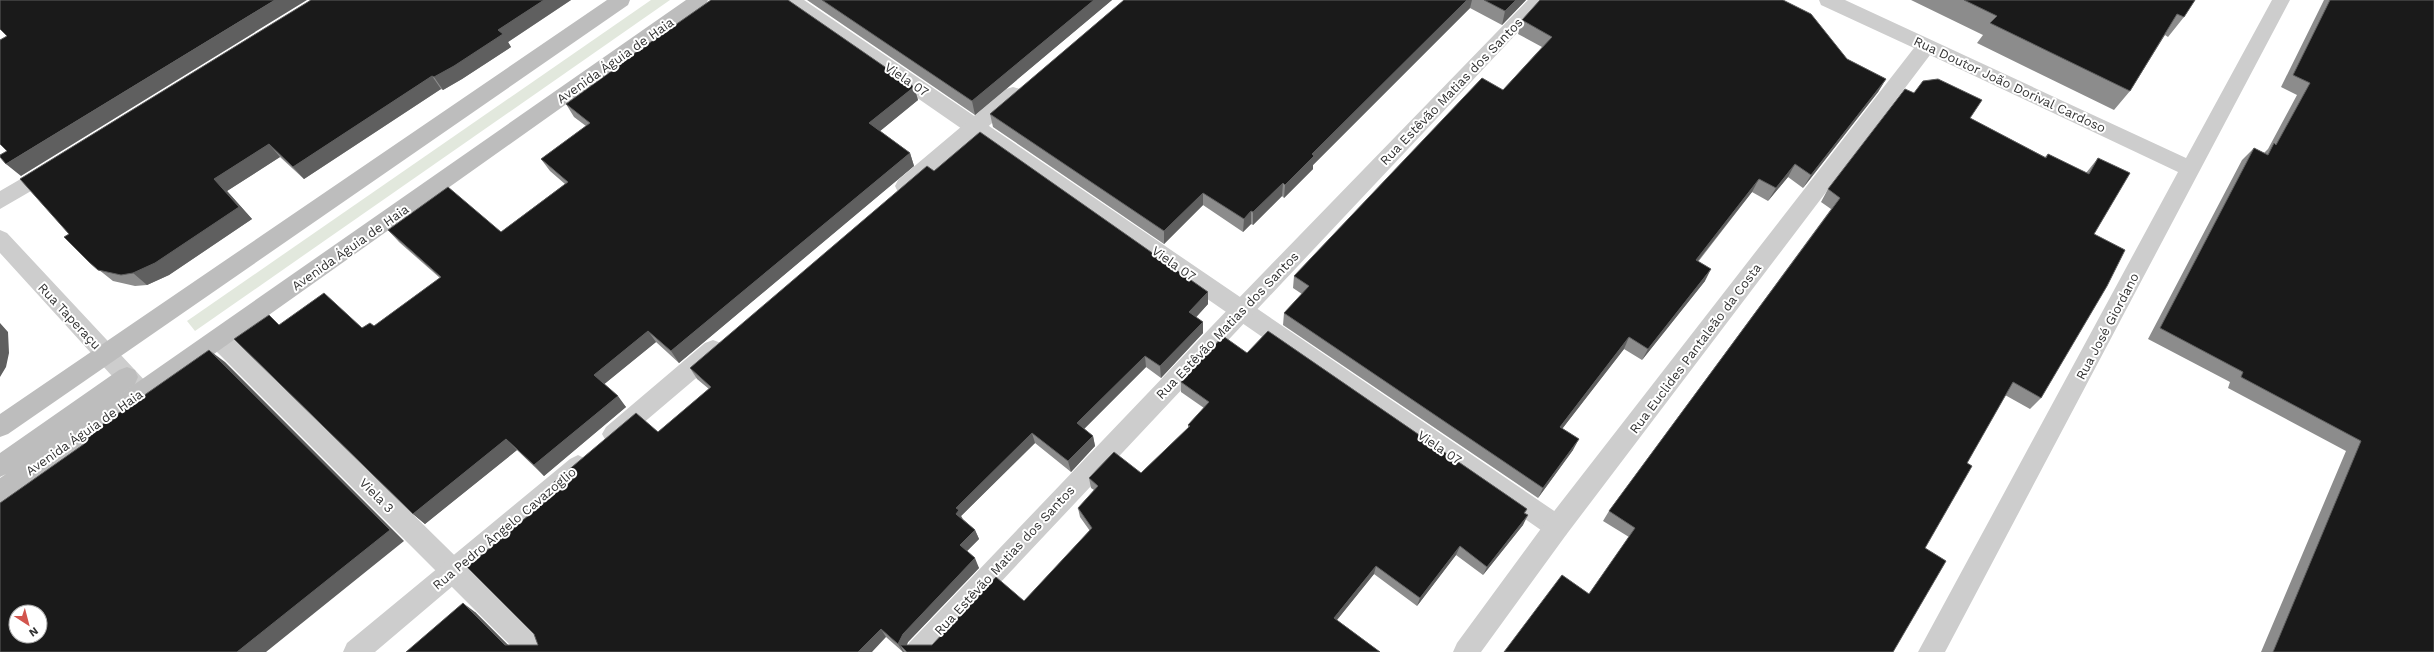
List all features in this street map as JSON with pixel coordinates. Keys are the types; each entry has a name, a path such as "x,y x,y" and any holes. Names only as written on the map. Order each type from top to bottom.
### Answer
{"main road":[{"path":"0,427 621,0"},
{"name":"Avenida Águia de Haia","path":"0,492 134,385 219,339 699,0"},
{"path":"0,466 134,385"}],"street":[{"name":"Viela 07","path":"790,0 1557,527"},
{"name":"Rua Estêvão Matias dos Santos","path":"918,652 1241,310 1539,0"},
{"name":"Rua Doutor João Dorival Cardoso","path":"1828,0 1927,45 2191,170"},
{"name":"Rua José Giordano","path":"1931,652 2281,0"},
{"name":"Rua Euclides Pantaleão da Costa","path":"1466,652 1557,527 1927,45"},
{"path":"890,198 1029,81"},
{"path":"0,201 63,161"},
{"name":"Rua Taperaçu","path":"0,239 134,385"},
{"name":"Rua Pedro Ângelo Cavazoglio","path":"356,652 454,571 727,338"},
{"name":"Viela 3","path":"219,339 535,652"}],"shaded area":[{"path":"651,0 670,0 195,331 187,321"}],"building":[{"path":"0,0 275,0 6,164 0,157 0,155 7,151 0,144 0,40 7,36 0,29"},
{"path":"311,0 544,0 498,30 503,34 454,66 434,77 432,76 293,167 269,144 214,179 239,207 155,263 133,273 121,275 98,270 64,237 69,234 20,179"},
{"path":"711,0 788,0 914,87 869,123 910,153 671,351 648,331 594,375 618,396 534,465 506,439 413,514 234,339 269,315 279,325 324,293 362,328 370,323 374,326 441,277 388,230 448,187 501,232 568,182 541,159 590,123 566,104 613,70 612,69"},
{"path":"822,0 1094,0 972,101"},
{"path":"1124,0 1467,0 1312,154 1314,156 1285,185 1283,183 1244,219 1203,193 1164,231 990,114"},
{"path":"1484,0 1516,0 1505,11"},
{"path":"1540,0 1783,0 1811,14 1847,59 1886,79 1811,175 1795,164 1776,188 1759,179 1696,260 1711,269 1648,349 1629,337 1560,427 1579,439 1543,488 1284,313 1309,286 1294,276 1482,78 1503,90 1552,37 1522,20"},
{"path":"1964,0 2195,0 2184,17 2177,14 2130,91 1990,23 1997,16"},
{"path":"2330,0 2434,0 2434,652 2273,652 2361,441 2241,377 2243,372 2160,328 2254,148 2268,155 2274,143 2276,145 2310,83 2293,75"},
{"path":"1938,79 1982,100 1970,118 2046,158 2048,154 2089,174 2098,158 2130,173 2094,234 2125,250 2107,286 2041,398 2013,382 1967,463 1972,466 1925,548 1946,561 1893,652 1504,652 1562,575 1589,594 1635,528 1609,511 1840,198 1828,189 1905,89 1914,93 1923,81"},
{"path":"980,132 1208,292 1189,312 1203,322 1160,366 1145,356 1077,423 1093,436 1068,461 1032,433 956,508 959,510 956,514 975,530 960,545 975,558 903,634 898,644 881,629 858,652 406,652 463,603 505,645 538,645 534,634 467,567 560,489 553,483 636,413 658,432 711,387 690,368 927,166 934,171"},
{"path":"1268,331 1527,509 1524,513 1528,515 1487,567 1460,546 1420,598 1376,566 1334,618 1380,652 907,652 900,645 932,645 996,577 1024,601 1092,528 1078,508 1098,486 1089,478 1114,452 1141,473 1190,426 1188,425 1209,402 1181,382 1223,336 1247,353"},
{"path":"209,350 390,530 237,652 0,652 0,503 84,444 80,440"}]}
